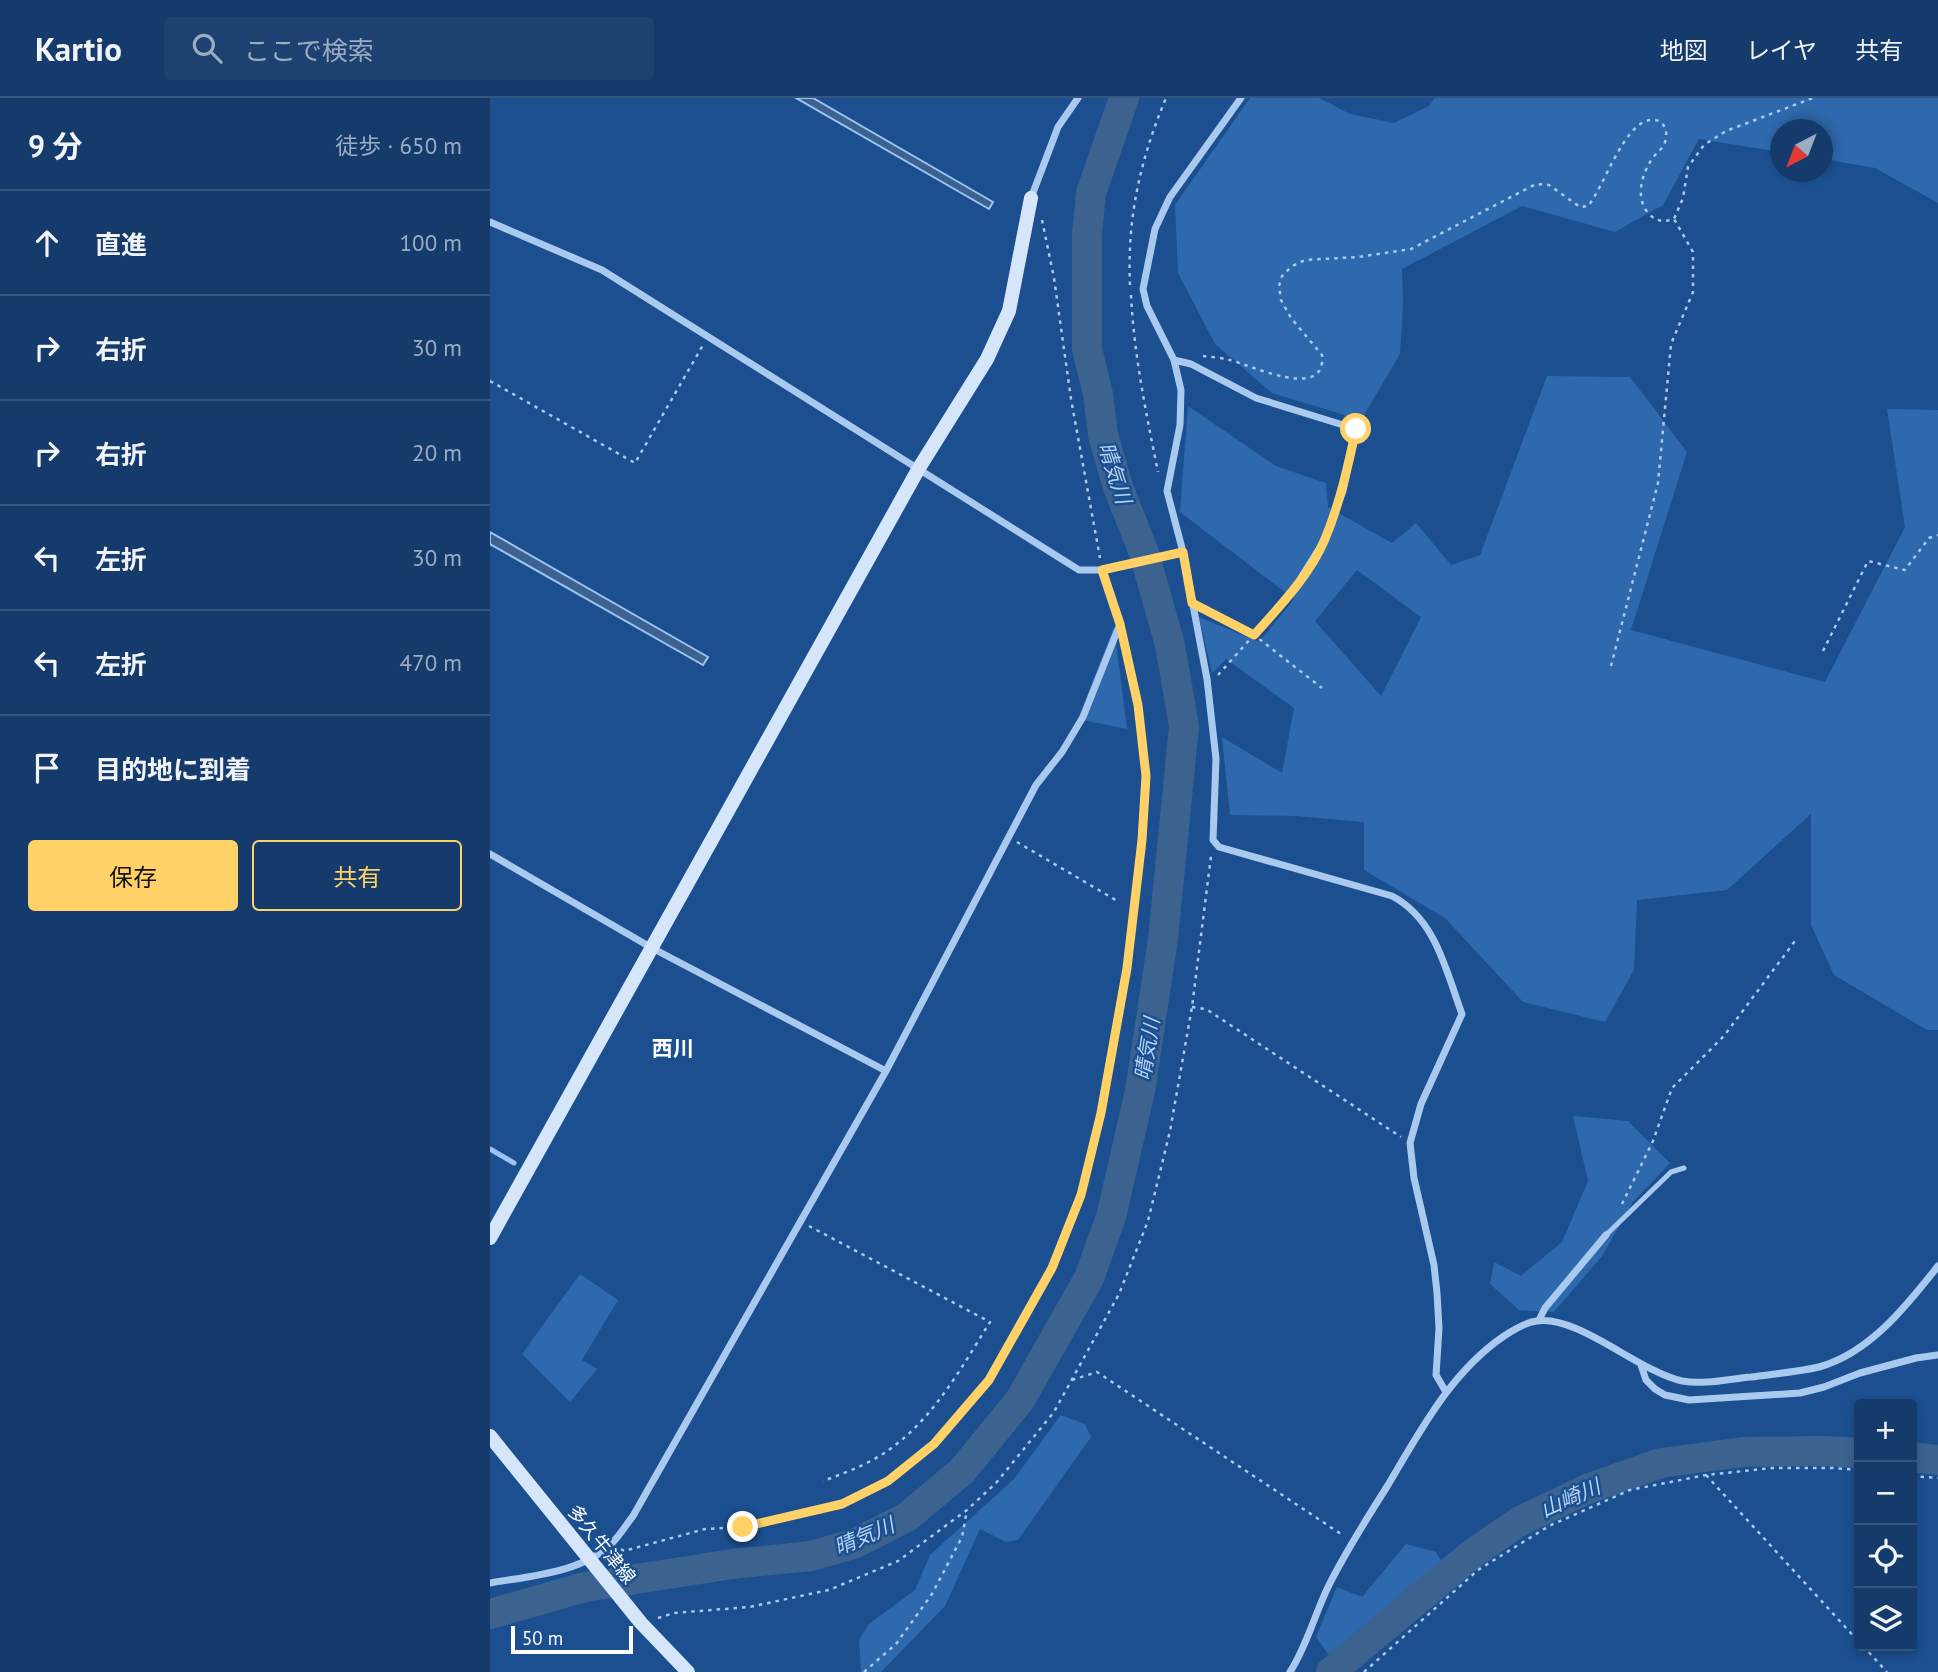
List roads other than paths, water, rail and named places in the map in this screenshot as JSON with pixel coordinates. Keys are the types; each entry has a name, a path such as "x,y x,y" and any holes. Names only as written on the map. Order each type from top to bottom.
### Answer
{"street":[{"path":"490,1238 919,468 987,359 1009,311 1031,198 1058,127 1078,98"},
{"path":"1241,98 1170,197 1155,229 1143,289 1147,306 1174,360 1181,390 1180,425 1167,491 1183,552 1207,679 1216,759 1213,840 1219,847 1392,896 1408,904 1422,919 1435,941 1462,1014 1429,1085 1410,1143 1414,1178 1434,1265 1439,1328 1436,1375 1446,1392"},
{"path":"490,222 602,270 1079,570 1102,570 1183,552"},
{"path":"1174,360 1191,364 1256,398 1356,429 1343,491 1324,541 1302,576"},
{"path":"490,1583 550,1573 589,1559 612,1543 633,1516 886,1071 1036,785 1062,752 1083,717 1120,624 1102,570"},
{"path":"490,854 652,948 886,1071"},
{"path":"1539,1320 1545,1308 1606,1235"},
{"path":"1290,1672 1329,1584 1446,1392 1480,1356 1504,1336 1539,1320 1557,1323 1577,1330 1641,1365 1683,1381 1704,1382 1821,1366 1848,1354 1871,1339 1916,1294 1938,1266"},
{"path":"1641,1365 1646,1380 1655,1389 1665,1395 1689,1400 1800,1393 1860,1373 1938,1355"},
{"name":"多久牛津線","path":"490,1436 641,1623 688,1672"}],"lane":[{"path":"1606,1235 1671,1172 1685,1168"}],"waterway":[{"name":"晴気川","path":"490,1614 585,1587 732,1564 811,1556 856,1543 907,1517 962,1471 1020,1400 1089,1278 1111,1217 1140,1091 1163,939 1184,726 1170,645 1144,553 1118,487 1103,435 1098,394 1087,349 1087,234 1091,193 1124,98"},
{"path":"490,1149 514,1163"},
{"name":"山崎川","path":"1331,1672 1472,1554 1520,1521 1587,1489 1661,1463 1743,1452 1854,1453"},
{"name":"山崎川","path":"1917,1458 1938,1460"}],"district":[{"name":"西川","path":"673,1048"}]}
